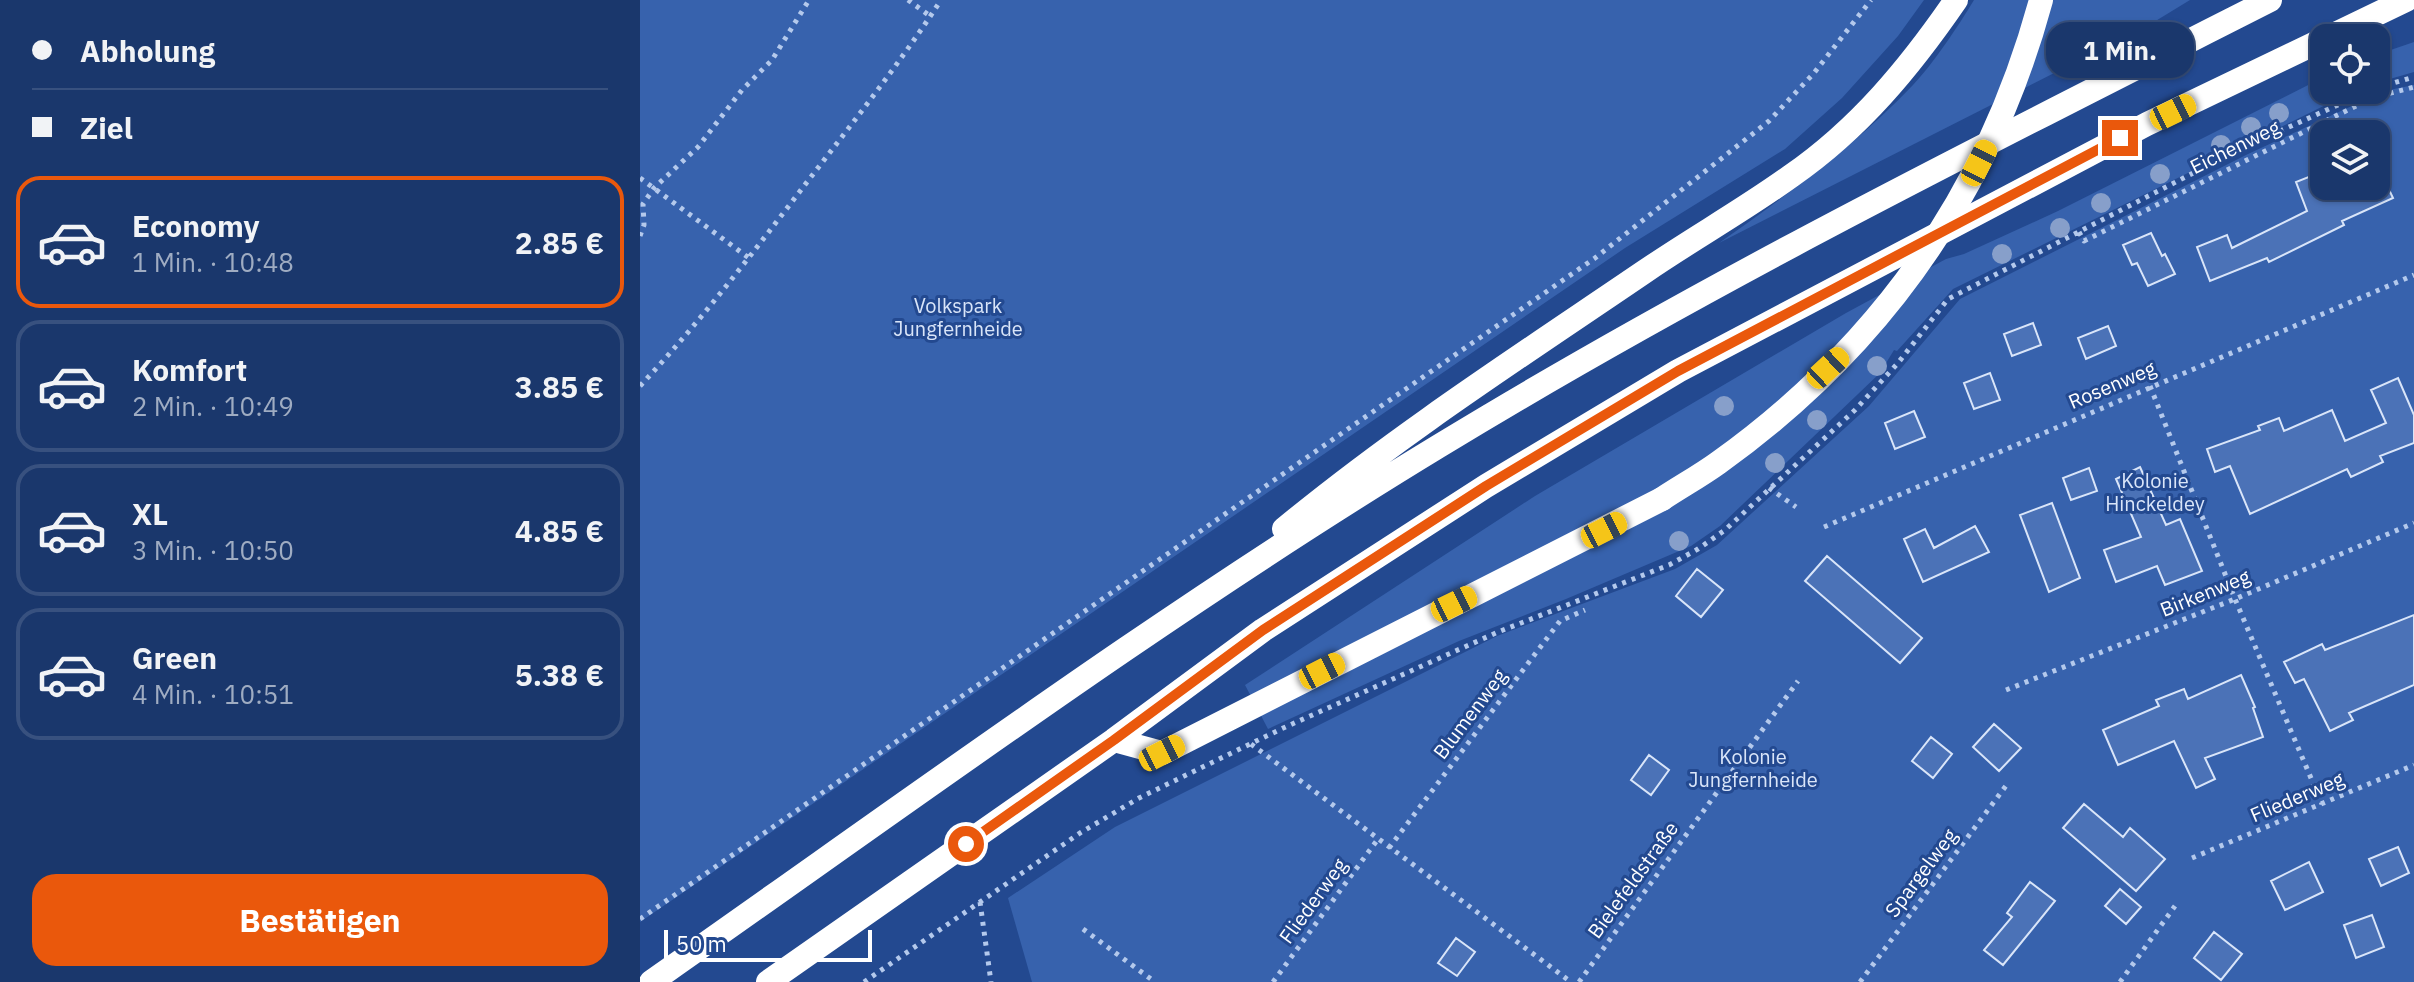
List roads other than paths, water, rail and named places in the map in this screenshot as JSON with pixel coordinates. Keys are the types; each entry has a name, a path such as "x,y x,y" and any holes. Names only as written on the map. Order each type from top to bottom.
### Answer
{"highway":[{"path":"1198,598 1350,475 1663,259 1792,176 1859,120 1894,84 1956,0"},
{"path":"1114,740 1162,753 1662,499 1718,463 1785,409 1850,348 1905,285 1954,210 1987,147 2017,77 2041,0"},
{"path":"651,982 1198,598 1438,446 1654,320 1881,199 2270,0"},
{"path":"2356,24 2406,0"},
{"path":"768,982 1114,740 1263,630 1486,486 1678,371 2147,124 2310,46"}],"park label":[{"name":"Volkspark Jungfernheide","path":"958,318"},
{"name":"Kolonie Hinckeldey","path":"2155,492"},
{"name":"Kolonie Jungfernheide","path":"1753,768"}]}
